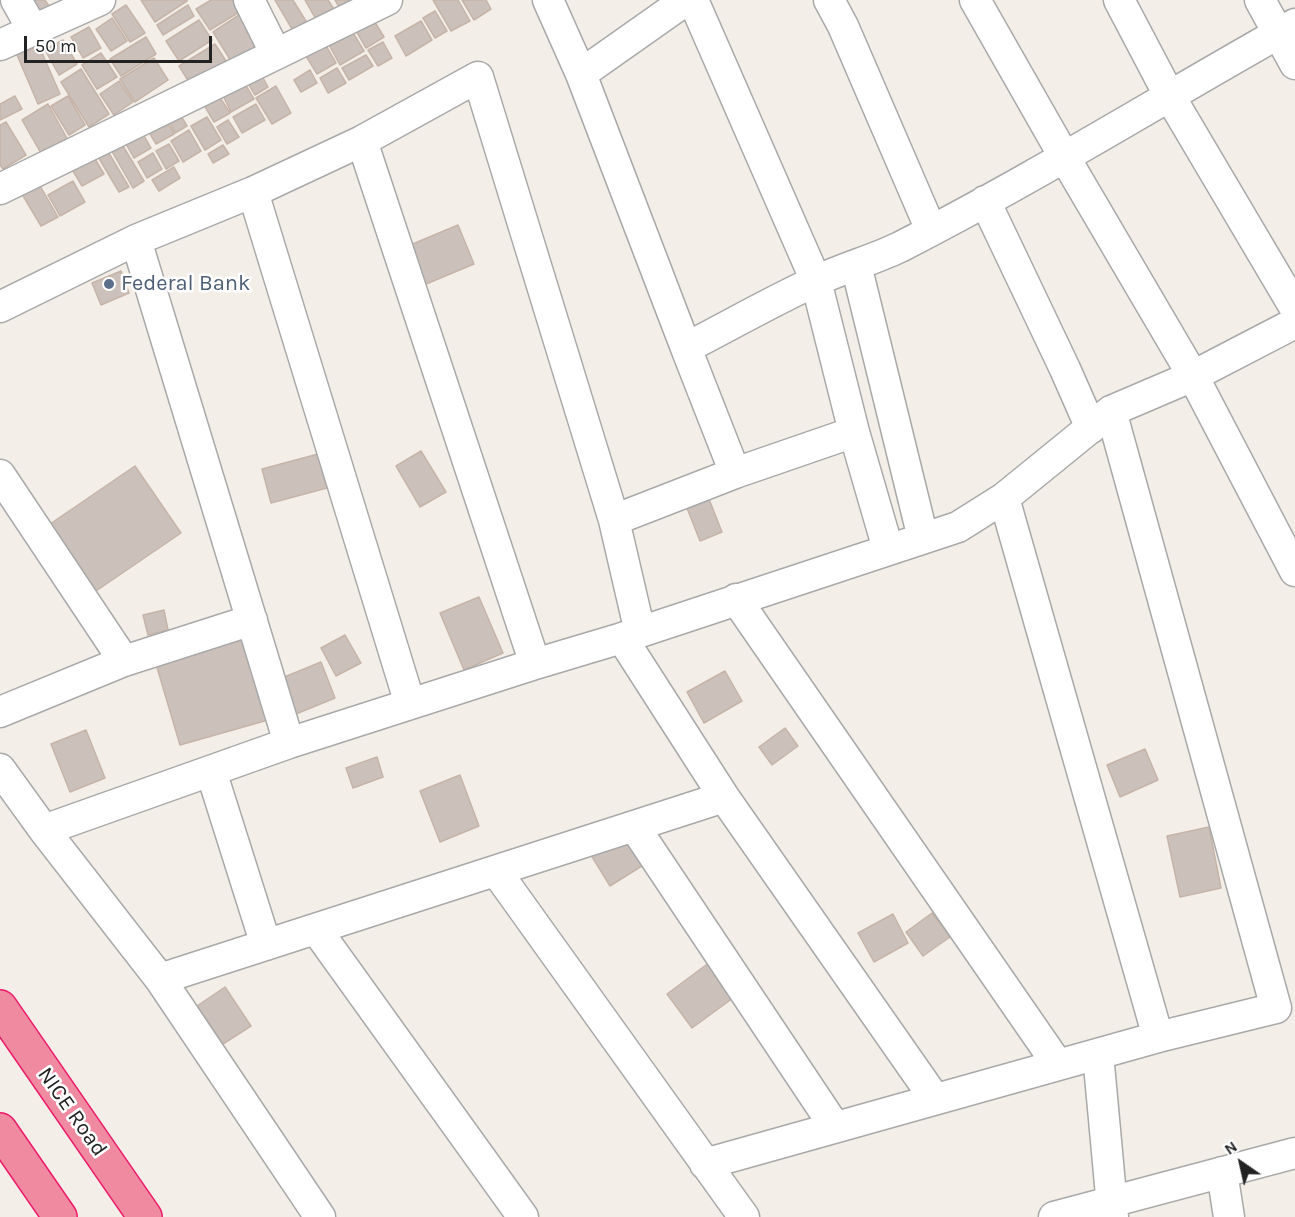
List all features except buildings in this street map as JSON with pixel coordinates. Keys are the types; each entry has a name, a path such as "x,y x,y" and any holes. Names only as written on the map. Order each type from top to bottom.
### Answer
{"highway":[{"name":"NICE Road","path":"0,1008 145,1217"},
{"path":"0,1130 60,1217"}],"street":[{"path":"16,0 33,30"},
{"path":"0,45 100,0"},
{"path":"249,0 276,54"},
{"path":"0,189 387,0"},
{"path":"548,0 581,74 735,473"},
{"path":"581,74 686,0"},
{"path":"693,0 816,281 854,432 888,549"},
{"path":"829,0 843,26 931,230"},
{"path":"975,0 1193,376 1295,571"},
{"path":"1119,0 1169,95 1295,308"},
{"path":"1260,0 1286,29 1295,64"},
{"path":"686,348 816,281 897,248 986,201 1065,158 1169,95 1286,29"},
{"path":"1,304 136,240 254,192 362,141 478,77 614,520 631,635 724,797 935,1099"},
{"path":"362,141 535,664"},
{"path":"254,192 410,704"},
{"path":"705,1164 1158,1037 1276,1008 1101,420 1065,369 986,201"},
{"path":"136,240 289,743"},
{"path":"856,265 923,538"},
{"path":"44,830 289,743 631,635 958,527 1004,498 1101,420 1193,376 1295,322"},
{"path":"614,520 735,473 854,432"},
{"path":"0,475 124,661"},
{"path":"1004,498 1158,1037"},
{"path":"736,599 1058,1065"},
{"path":"0,712 124,661 252,620"},
{"path":"0,769 44,830 160,979 320,1217"},
{"path":"211,771 266,945"},
{"path":"160,979 724,797"},
{"path":"634,826 835,1127"},
{"path":"496,871 744,1217"},
{"path":"316,929 523,1217"},
{"path":"1098,1054 1112,1209"},
{"path":"1054,1217 1112,1209 1222,1172 1295,1153"},
{"path":"1222,1172 1229,1217"}],"place":[{"name":"Federal Bank","path":"109,284"}]}
